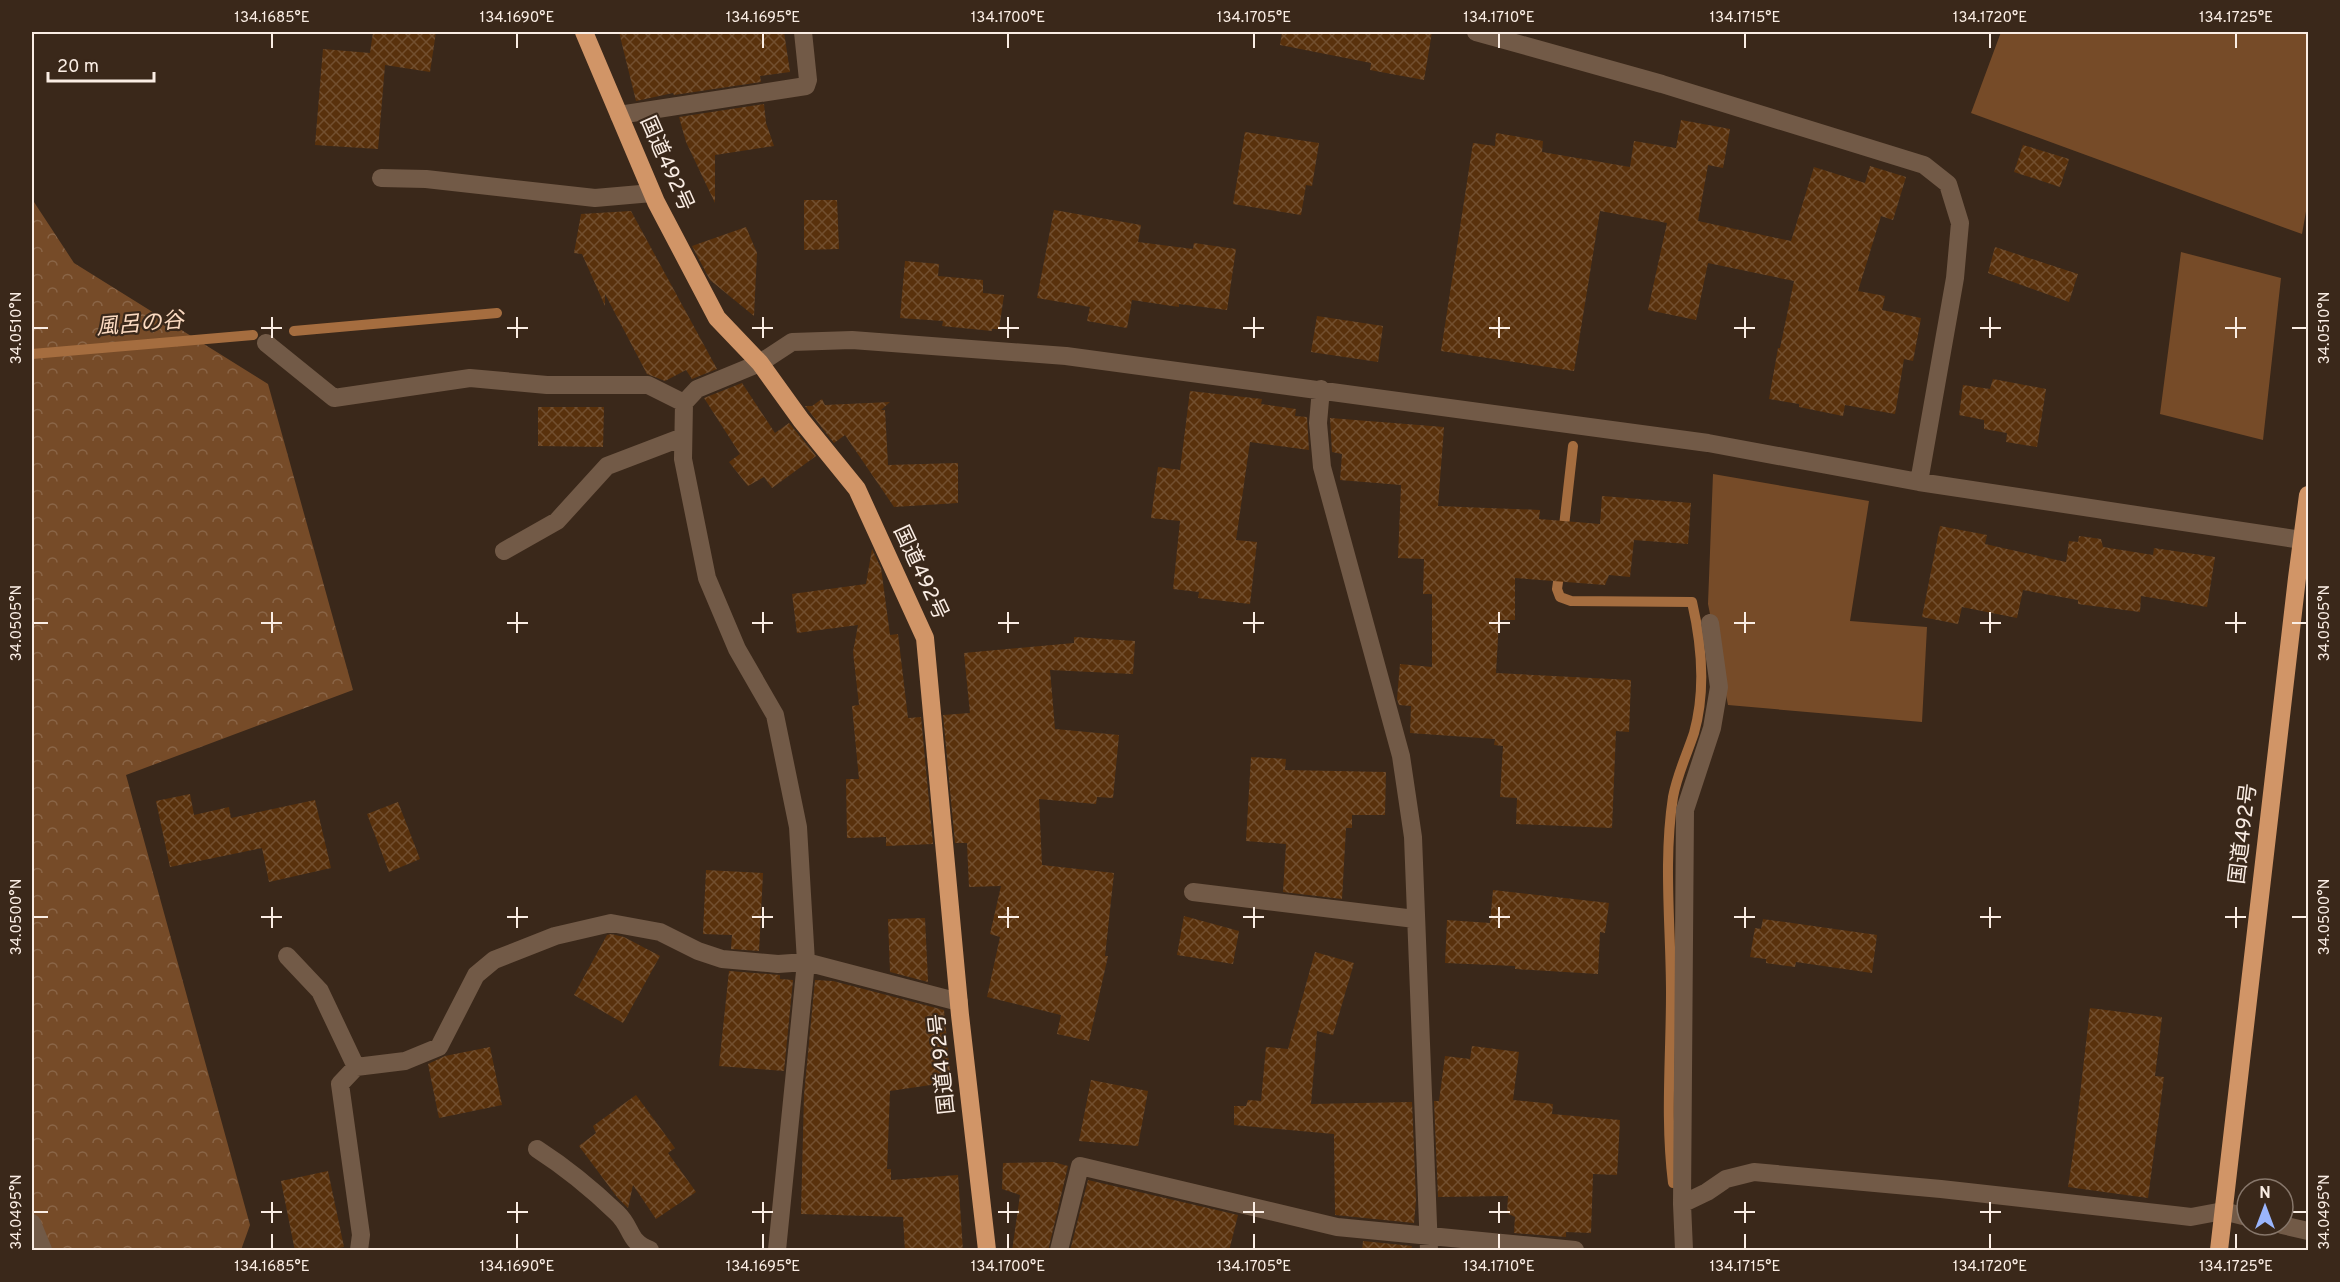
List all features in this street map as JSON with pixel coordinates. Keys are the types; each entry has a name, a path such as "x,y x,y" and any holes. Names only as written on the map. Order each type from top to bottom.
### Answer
{"highway":[{"name":"国道492号","path":"584,32 652,193 717,318 760,363 801,420 857,489 925,638 959,1002 987,1251"},
{"name":"国道492号","path":"2219,1251 2305,541 2308,495"}],"street":[{"path":"619,115 807,86 803,32"},
{"path":"1476,32 1662,84 1924,165 1948,184 1960,223 1955,278 1919,482"},
{"path":"381,178 426,179 595,198 652,193"},
{"path":"777,1251 806,962 798,827 775,715 737,649 707,578 683,459 683,437 684,403 697,390 760,363 792,342 852,340 1066,356 1321,389 1696,441 1919,482 2305,541"},
{"path":"266,343 334,398 470,378 547,385 648,385 684,403"},
{"path":"1321,389 1318,423 1322,467 1401,756 1413,837 1428,1243"},
{"path":"504,550 557,521 607,466 683,437"},
{"path":"1684,1251 1682,1204 1685,810 1712,728 1719,687 1710,623"},
{"path":"1193,892 1415,919"},
{"path":"359,1251 361,1236 340,1084 356,1067 405,1061 439,1047 476,975 494,960 555,936 611,923 660,932 698,951 722,959 778,963 806,962 959,1002"},
{"path":"287,956 320,991 356,1067"},
{"path":"537,1149 574,1173 620,1216 637,1249"},
{"path":"1059,1251 1080,1166 1337,1227 1428,1243 1575,1251"},
{"path":"1682,1204 1707,1192 1726,1179 1754,1172 1941,1189 2191,1217 2223,1211 2235,1214"},
{"path":"32,1223 43,1251"}],"green space":[{"path":"2001,32 2308,32 2308,200 2302,234 1971,113"},
{"path":"32,199 74,263 268,384 353,690 126,775 250,1225 241,1250 32,1250"},
{"path":"2181,252 2281,278 2263,440 2160,414"},
{"path":"1713,474 1869,501 1850,621 1927,627 1922,722 1728,705 1708,604"}],"building":[{"path":"373,32 436,32 430,72 385,65 378,149 315,145 323,49 370,53"},
{"path":"619,32 784,32 790,72 760,76 761,82 674,95 673,93 636,101"},
{"path":"1282,32 1432,32 1424,80 1370,70 1371,63 1280,45"},
{"path":"764,104 766,123 774,146 715,155 715,203 686,142 679,117"},
{"path":"1681,120 1730,129 1723,168 1708,165 1698,221 1791,241 1814,167 1865,183 1870,166 1906,177 1893,220 1881,216 1858,291 1885,296 1882,310 1921,318 1913,361 1904,359 1895,414 1845,405 1843,416 1799,407 1799,404 1769,399 1794,281 1708,263 1696,320 1648,310 1667,223 1600,211 1574,371 1441,351 1473,143 1495,146 1496,133 1543,141 1542,152 1630,167 1634,141 1676,148"},
{"path":"1245,132 1319,143 1312,186 1306,185 1301,215 1233,204"},
{"path":"2023,145 2069,159 2060,187 2014,172"},
{"path":"804,200 837,200 839,249 804,250"},
{"path":"1054,210 1141,225 1138,242 1193,249 1194,243 1236,249 1227,310 1179,304 1179,307 1132,300 1127,328 1087,321 1090,307 1037,298"},
{"path":"631,211 717,369 692,379 686,370 665,381 647,374 605,294 605,306 582,254 574,253 581,214"},
{"path":"746,227 757,253 754,316 710,280 692,246"},
{"path":"1995,247 2078,274 2069,302 1988,273"},
{"path":"905,261 939,264 938,276 983,280 983,293 1004,295 999,329 992,329 992,331 942,326 943,321 900,318"},
{"path":"1317,316 1383,326 1378,362 1311,352"},
{"path":"1993,379 2046,389 2037,447 2006,442 2007,433 1984,429 1984,420 1959,415 1963,385 1990,389"},
{"path":"742,383 775,433 789,423 816,456 772,488 764,477 748,486 729,462 740,454 704,398"},
{"path":"1190,391 1262,399 1261,404 1296,409 1295,416 1307,417 1309,450 1250,442 1236,540 1257,542 1250,604 1198,598 1199,592 1173,589 1180,521 1151,518 1158,467 1180,470"},
{"path":"822,399 825,405 890,402 881,410 885,410 888,465 958,463 958,503 894,507 845,435 834,443 805,406 812,406"},
{"path":"538,407 604,407 603,447 538,446"},
{"path":"1330,418 1444,427 1438,506 1540,510 1539,519 1600,524 1602,496 1691,503 1688,544 1634,540 1630,577 1609,575 1605,585 1515,578 1515,620 1499,620 1496,673 1631,680 1629,732 1616,731 1612,828 1516,824 1517,798 1500,797 1503,746 1494,745 1495,739 1410,733 1411,706 1399,705 1397,699 1400,664 1432,667 1432,594 1423,594 1424,559 1398,558 1401,485 1340,480 1342,454 1332,452"},
{"path":"1940,526 1987,535 1985,544 2066,562 2069,541 2078,542 2079,536 2101,539 2103,547 2153,555 2154,548 2215,557 2207,607 2141,596 2140,612 2078,604 2078,600 2023,590 2017,618 1962,607 1958,624 1922,617"},
{"path":"872,549 881,568 890,635 898,634 908,718 921,717 933,844 886,846 886,837 847,838 846,779 859,779 852,706 859,705 853,652 858,625 797,633 792,594 866,584"},
{"path":"1074,637 1135,641 1133,674 1050,670 1055,729 1119,735 1113,798 1097,797 1096,804 1039,799 1042,865 1114,873 1105,956 1108,956 1089,1041 1057,1034 1061,1015 987,997 1000,937 990,934 1001,886 969,887 967,843 955,843 943,715 970,713 964,653 1074,643"},
{"path":"1251,757 1286,759 1285,770 1386,772 1385,815 1352,815 1352,828 1346,828 1342,899 1283,892 1286,844 1246,841"},
{"path":"190,794 194,815 229,807 231,818 315,800 331,868 269,882 262,848 170,867 156,801"},
{"path":"398,802 420,859 389,872 367,814"},
{"path":"706,870 763,873 759,951 731,949 732,935 703,934"},
{"path":"1493,890 1609,903 1605,933 1600,932 1598,974 1515,969 1515,966 1445,963 1447,920 1490,923"},
{"path":"1184,916 1239,931 1233,964 1177,955"},
{"path":"925,918 928,982 890,972 888,919"},
{"path":"1763,919 1877,935 1872,973 1796,962 1795,967 1766,963 1766,959 1750,957 1755,928 1761,929"},
{"path":"607,935 624,937 660,956 623,1023 574,995"},
{"path":"1315,952 1354,963 1333,1035 1317,1031 1311,1104 1412,1102 1416,1200 1414,1223 1335,1215 1334,1134 1234,1125 1234,1106 1246,1106 1248,1100 1261,1101 1266,1047 1288,1049"},
{"path":"729,971 780,975 780,979 793,980 784,1071 719,1066"},
{"path":"815,980 833,981 944,1010 951,1082 890,1091 887,1169 891,1169 891,1180 958,1175 963,1251 905,1251 903,1217 801,1214 804,1095"},
{"path":"2090,1008 2162,1017 2155,1076 2164,1077 2148,1198 2068,1187"},
{"path":"1472,1046 1519,1052 1513,1100 1553,1104 1552,1114 1620,1120 1617,1175 1593,1174 1591,1233 1566,1232 1566,1237 1514,1233 1515,1217 1507,1213 1508,1196 1438,1197 1434,1101 1439,1101 1445,1056 1470,1059"},
{"path":"490,1047 502,1105 439,1118 428,1064 445,1056"},
{"path":"1091,1080 1148,1091 1138,1146 1079,1141"},
{"path":"636,1095 675,1148 668,1153 696,1192 656,1219 633,1185 628,1208 617,1197 579,1146 596,1133 593,1126"},
{"path":"1053,1162 1068,1166 1048,1251 1012,1251 1020,1195 1002,1189 1003,1163"},
{"path":"328,1171 344,1247 326,1251 295,1251 281,1181"},
{"path":"1088,1180 1238,1215 1229,1251 1070,1251"},
{"path":"1363,1241 1412,1246 1411,1251 1362,1251"}],"waterway":[{"name":"風呂の谷","path":"294,331 497,313"},
{"name":"風呂の谷","path":"32,354 253,335"},
{"path":"1563,535 1573,446"},
{"path":"1560,568 1557,589 1560,597 1571,601 1692,602 1695,618 1701,667 1698,717 1673,797 1668,846 1671,993 1669,1112 1673,1183"}]}
